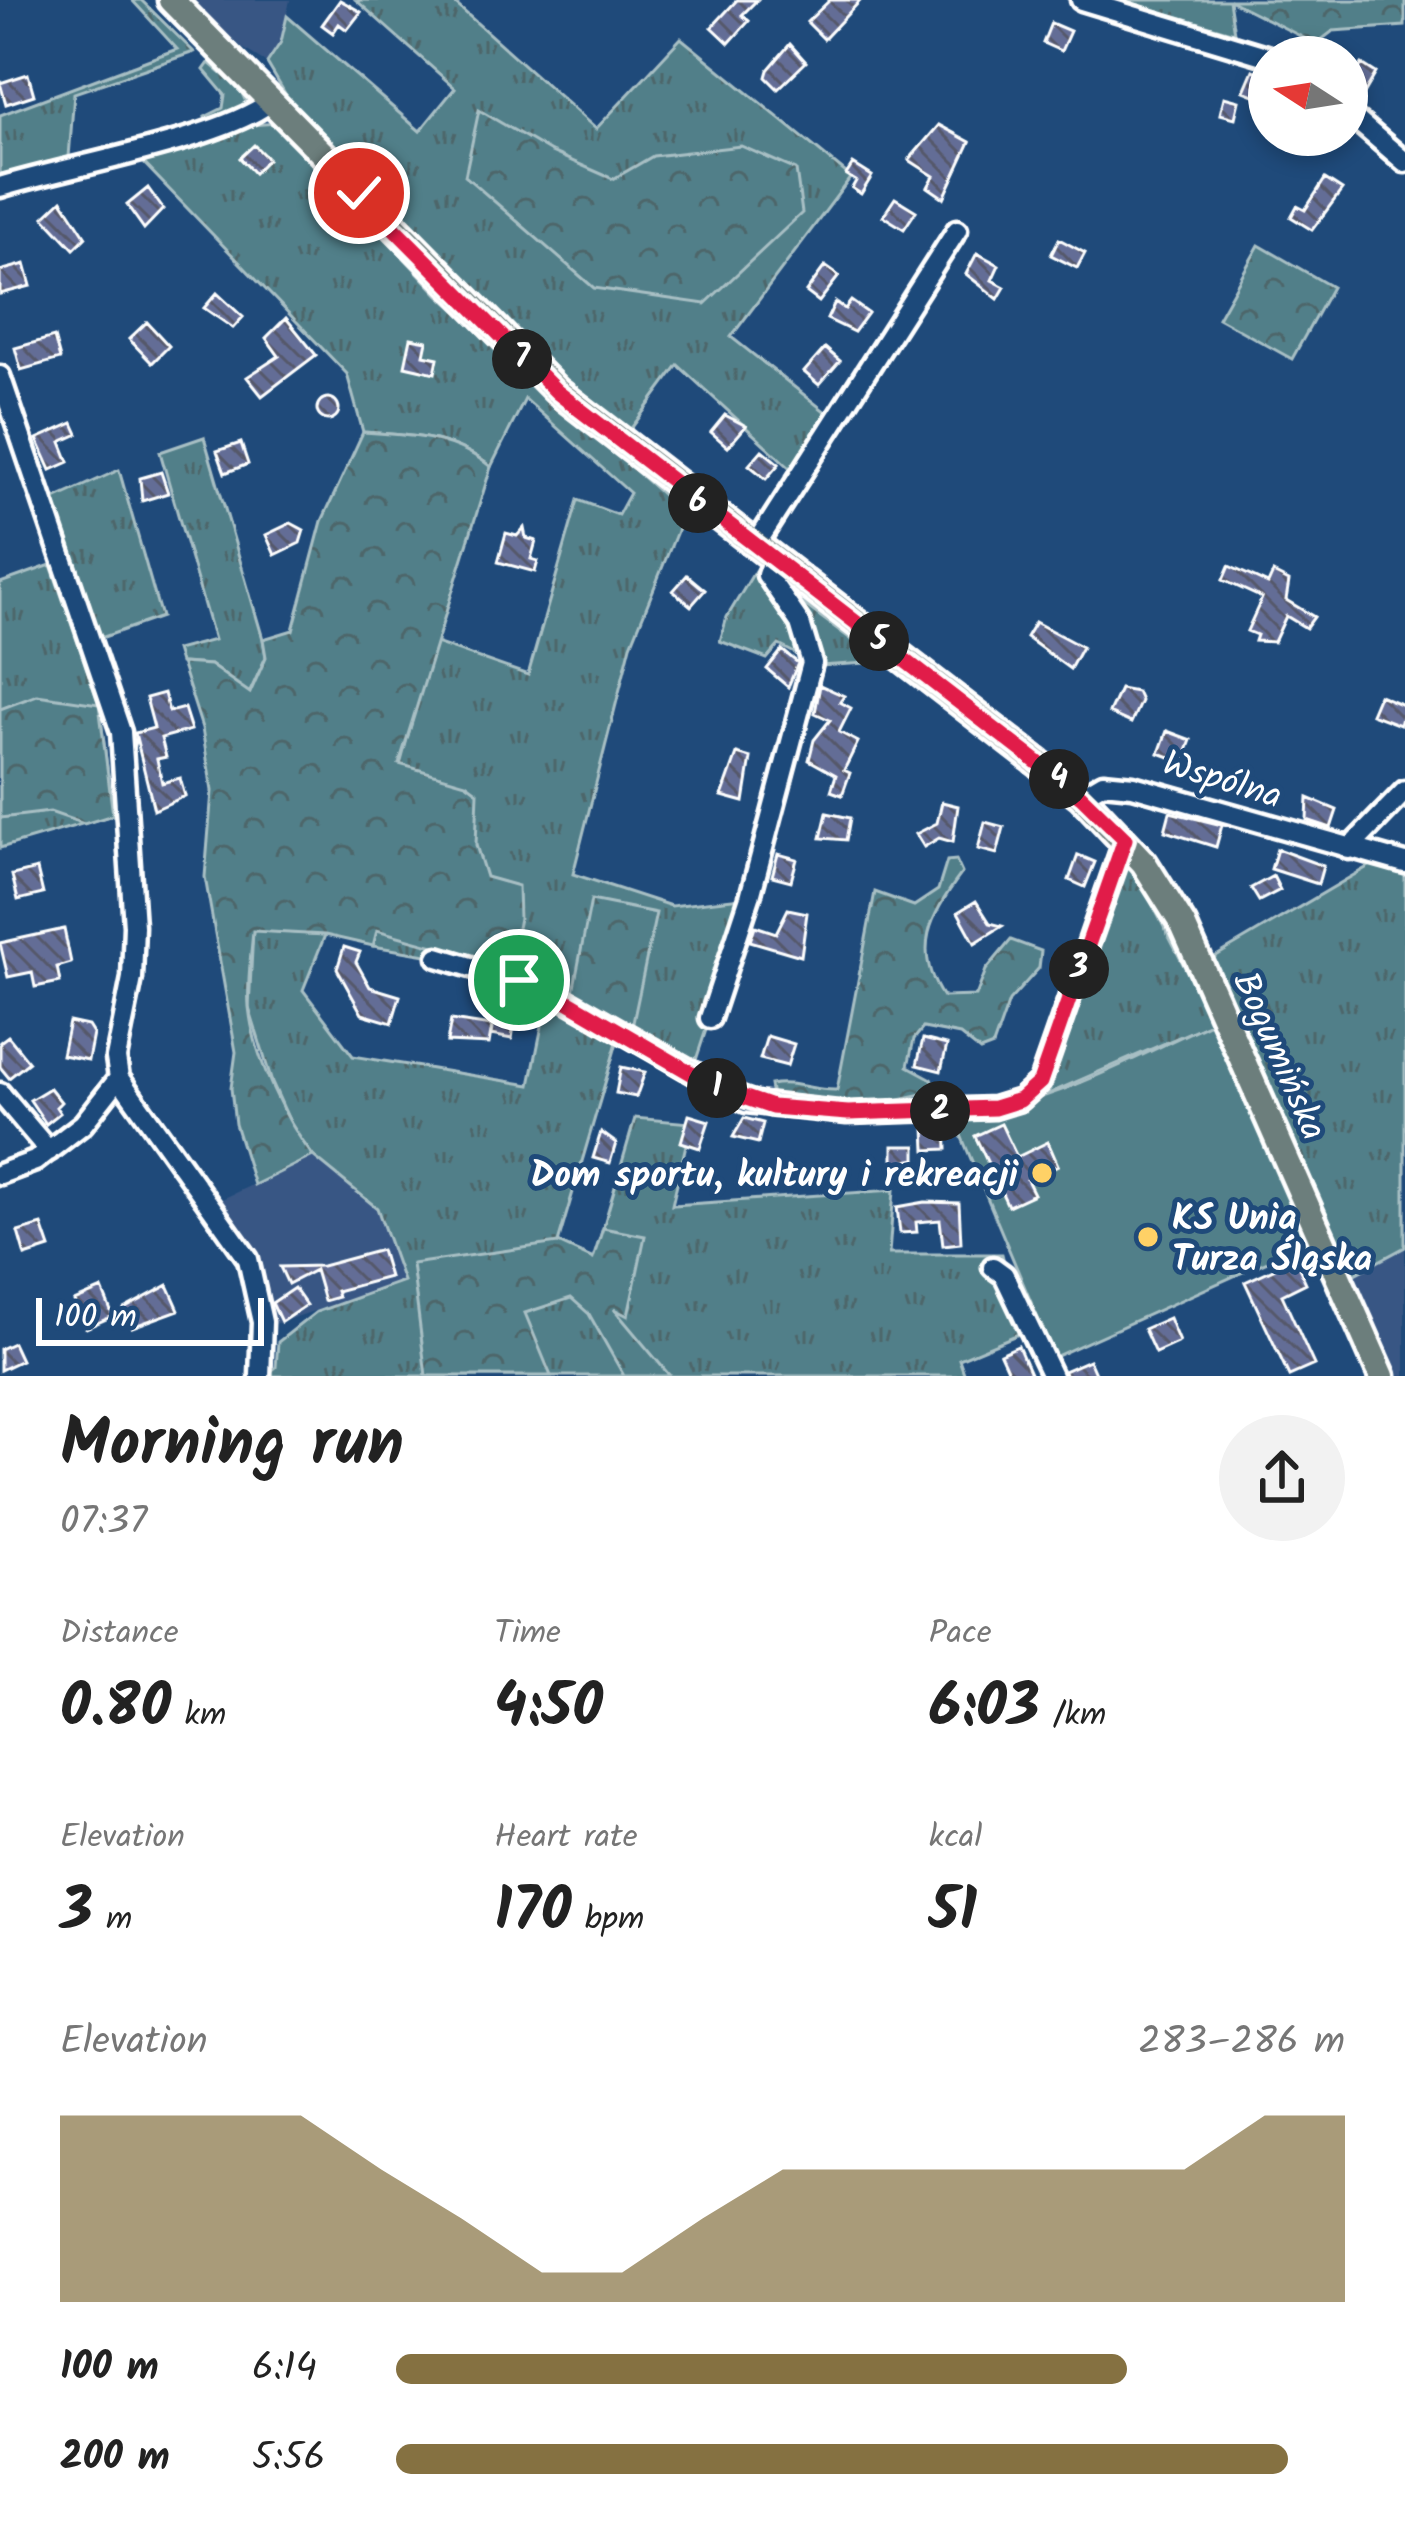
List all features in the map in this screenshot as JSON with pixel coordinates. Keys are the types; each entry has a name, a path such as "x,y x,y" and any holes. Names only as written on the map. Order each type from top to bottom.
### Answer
{"main road":[{"name":"Bogumińska","path":"171,0 557,392 1081,796 1125,839 1183,925 1382,1376"}],"street":[{"path":"1081,0 1248,51"},
{"path":"0,187 254,115 270,102"},
{"path":"1368,130 1405,162"},
{"path":"710,1018 750,898 812,663 800,623 767,575 764,553 957,230"},
{"path":"0,376 121,732 134,926 132,978 116,1058 119,1078 248,1259 262,1322 260,1376"},
{"name":"Wspólna","path":"1081,796 1102,783 1133,786 1405,863"},
{"path":"1349,849 1405,791"},
{"path":"438,957 550,991 746,1102 848,1113 994,1108 1020,1100 1040,1082 1125,839"},
{"path":"0,1174 49,1150 83,1124 119,1078"},
{"path":"0,1093 49,1150"},
{"path":"993,1267 1004,1275 1052,1376"}],"shaded area":[{"path":"189,0 290,0 281,42 267,63"},
{"path":"313,1156 377,1208 403,1281 266,1327 218,1201"},
{"path":"1405,1247 1405,1376 1393,1376 1348,1272"}],"green space":[{"path":"132,0 141,0 194,52 74,93 69,157 0,178 0,115 177,49"},
{"path":"356,0 451,0 596,129 681,38 851,177 731,337 836,420 800,477 678,365 627,434 568,388 293,107 267,63 281,42 287,16 420,131 455,88"},
{"path":"1121,0 1229,0 1234,33"},
{"path":"1229,0 1405,0 1405,26 1300,36"},
{"path":"209,63 240,89 246,102 244,108 207,123 205,117 223,108 225,95 204,70"},
{"path":"479,110 551,152 613,179 653,156 741,146 796,170 802,213 705,304 594,288 465,176"},
{"path":"277,123 439,295 684,514 631,645 573,874 671,906 750,897 692,1072 620,1032 558,1243 594,1259 635,1118 691,1123 672,1205 894,1190 889,1254 1002,1254 1021,1333 959,1359 965,1376 266,1376 276,1367 278,1342 316,1312 403,1281 377,1208 313,1156 294,1131 272,1082 249,1008 253,930 325,935 303,990 353,1056 530,1085 549,991 438,957 373,946 391,857 391,799 433,642 528,675 578,500 618,515 630,493 525,399 491,467 446,443 363,432 347,374 137,156 212,128"},
{"path":"1259,245 1332,287 1292,359 1218,318"},
{"path":"363,432 446,443 491,467 399,764 466,783 478,792 476,845 486,877 518,886 519,918 509,967 377,930 373,946 325,935 253,931 249,998 257,1046 281,1105 313,1156 254,1185 235,1124 231,1088 236,1052 205,877 212,791 202,728 181,663 210,665 250,693 266,657 263,639 293,630 322,521"},
{"path":"204,437 263,639 266,657 249,694 210,665 180,663 176,650 214,640 160,452"},
{"path":"119,470 161,617 95,640 46,503"},
{"path":"51,565 99,704 113,815 0,848 0,583"},
{"path":"756,569 882,662 820,666 779,645 767,659 720,641 727,617"},
{"path":"37,695 99,704 113,815 84,824 50,812 0,818 0,709"},
{"path":"1126,853 1213,1022 1041,1097"},
{"path":"1383,858 1405,869 1405,1247 1353,1275 1211,959"},
{"path":"956,860 962,873 934,918 927,948 928,964 943,997 976,996 986,970 1011,940 1041,951 1039,968 1009,1001 993,1046 980,1051 960,1035 923,1028 914,1039 908,1066 932,1079 937,1091 862,1107 773,1102 770,1085 837,1090 875,892 914,906 938,890 947,861"},
{"path":"591,900 656,913 630,1037 571,1002"},
{"path":"1213,1022 1312,1241 1054,1357 953,1116 1054,1093"},
{"path":"603,1228 645,1236 628,1316 614,1309 670,1376 624,1376 589,1314 571,1298 525,1313 551,1376 426,1376 412,1264 558,1243 593,1259"}],"building":[{"path":"340,0 361,12 347,30 339,24 333,33 322,25"},
{"path":"737,0 757,0 742,15 749,21 729,43 712,27"},
{"path":"830,0 861,0 824,39 807,22"},
{"path":"1051,23 1070,31 1061,51 1043,43"},
{"path":"790,44 806,62 778,89 766,77"},
{"path":"28,74 34,95 6,104 0,83"},
{"path":"1224,97 1239,101 1235,118 1220,114"},
{"path":"939,125 970,142 944,198 928,187 934,176 909,160"},
{"path":"254,145 268,159 254,173 240,158"},
{"path":"853,164 872,176 861,194 852,188 856,181 846,175"},
{"path":"1325,179 1342,190 1312,230 1291,217 1297,206 1305,210"},
{"path":"148,188 163,209 144,229 127,205"},
{"path":"895,198 916,211 904,229 883,216"},
{"path":"62,200 86,237 74,249 44,217"},
{"path":"1059,239 1085,253 1077,268 1051,255"},
{"path":"977,253 999,265 992,280 1005,287 998,299 966,274"},
{"path":"25,264 31,286 0,294 0,271"},
{"path":"825,266 839,276 819,302 806,292"},
{"path":"217,293 243,317 233,328 204,308"},
{"path":"851,301 868,313 854,332 827,319 835,302 845,309"},
{"path":"286,318 316,355 262,396 247,377 279,356 266,338"},
{"path":"147,322 169,346 152,363 129,339"},
{"path":"54,337 60,359 21,370 15,348"},
{"path":"411,338 427,341 424,355 438,358 435,373 405,366"},
{"path":"825,348 840,361 819,385 804,372"},
{"path":"328,398 339,409 328,420 317,409"},
{"path":"725,415 746,426 728,447 711,432"},
{"path":"73,423 78,434 61,442 69,462 51,470 37,439"},
{"path":"241,443 248,464 225,473 217,451"},
{"path":"762,450 779,464 766,479 749,465"},
{"path":"161,472 168,493 142,501 140,478"},
{"path":"291,523 304,530 300,543 275,555 266,535"},
{"path":"524,528 526,538 536,541 531,559 538,561 535,572 498,562 506,533 517,536"},
{"path":"1229,566 1268,584 1273,573 1289,581 1286,600 1314,617 1306,628 1286,616 1274,642 1255,641 1257,635 1247,631 1262,598 1223,580"},
{"path":"687,575 705,590 691,606 673,591"},
{"path":"1035,622 1082,647 1070,669 1026,637"},
{"path":"782,650 798,663 788,687 767,669"},
{"path":"820,685 844,696 840,702 851,708 839,732 858,742 844,770 850,773 842,795 831,791 836,775 809,760 814,740 830,720 815,713"},
{"path":"1120,689 1137,692 1141,701 1131,723 1109,713"},
{"path":"164,693 169,712 184,708 191,730 161,738 166,757 157,759 162,783 180,778 185,796 154,810 135,733 154,728 146,698"},
{"path":"1379,695 1405,706 1400,725 1371,714"},
{"path":"1167,731 1191,740 1183,762 1159,753"},
{"path":"737,754 751,758 744,802 722,796"},
{"path":"1308,798 1337,810 1331,828 1307,820"},
{"path":"942,802 958,806 953,842 939,838 924,847 916,834 937,823"},
{"path":"1170,812 1222,825 1216,847 1165,831"},
{"path":"827,813 850,818 846,840 821,838"},
{"path":"985,822 1004,827 997,854 978,849"},
{"path":"1277,849 1323,866 1318,884 1271,869"},
{"path":"778,854 797,859 791,881 772,876"},
{"path":"1078,855 1095,862 1085,887 1069,880"},
{"path":"37,869 43,894 18,900 12,875"},
{"path":"1273,876 1280,890 1259,901 1251,888"},
{"path":"976,901 990,923 1002,926 975,943 958,912"},
{"path":"788,909 807,913 801,956 750,941 755,926 776,933"},
{"path":"64,929 71,963 57,967 60,982 35,987 32,972 8,977 0,943"},
{"path":"344,947 360,952 356,962 370,987 400,996 392,1023 362,1014 337,969"},
{"path":"494,1016 515,1019 512,1039 491,1035"},
{"path":"451,1020 492,1026 489,1044 447,1042"},
{"path":"69,1022 88,1026 93,1034 88,1060 62,1055"},
{"path":"8,1036 29,1062 9,1078 0,1067 0,1042"},
{"path":"767,1036 794,1044 787,1066 760,1059"},
{"path":"923,1039 947,1045 941,1071 917,1065"},
{"path":"621,1067 645,1072 636,1097 616,1093"},
{"path":"50,1088 61,1102 56,1107 60,1113 46,1124 30,1100"},
{"path":"689,1115 709,1121 700,1148 681,1142"},
{"path":"744,1118 763,1123 758,1143 733,1137"},
{"path":"1001,1124 1017,1157 1048,1142 1058,1165 1027,1180 1034,1194 1008,1206 975,1136"},
{"path":"946,1125 947,1149 926,1150 925,1127"},
{"path":"601,1132 616,1143 610,1163 593,1158"},
{"path":"893,1146 916,1146 916,1159 893,1164"},
{"path":"959,1203 961,1243 943,1245 940,1220 916,1222 917,1232 900,1233 897,1207"},
{"path":"42,1225 50,1248 25,1256 18,1232"},
{"path":"381,1250 389,1277 336,1291 338,1297 324,1301 315,1270 288,1284 280,1267 322,1266"},
{"path":"1295,1259 1306,1283 1282,1295 1314,1365 1289,1376 1245,1282"},
{"path":"168,1285 179,1310 132,1327 124,1309"},
{"path":"294,1288 306,1305 281,1322 272,1303"},
{"path":"102,1289 113,1316 86,1328 74,1301"},
{"path":"1169,1318 1179,1342 1155,1353 1144,1329"},
{"path":"13,1343 21,1360 0,1370 0,1349"},
{"path":"1018,1346 1031,1376 1010,1376 1000,1354"},
{"path":"1089,1360 1096,1376 1065,1376 1064,1371"}],"place":[{"name":"Dom sportu, kultury i rekreacji","path":"1042,1173"},
{"name":"KS Unia Turza Śląska","path":"1148,1237"}],"route":[{"path":"359,193 557,392 1081,796 1125,839 1040,1082 1020,1100 994,1108 848,1113 746,1102 550,991 519,980"}]}
